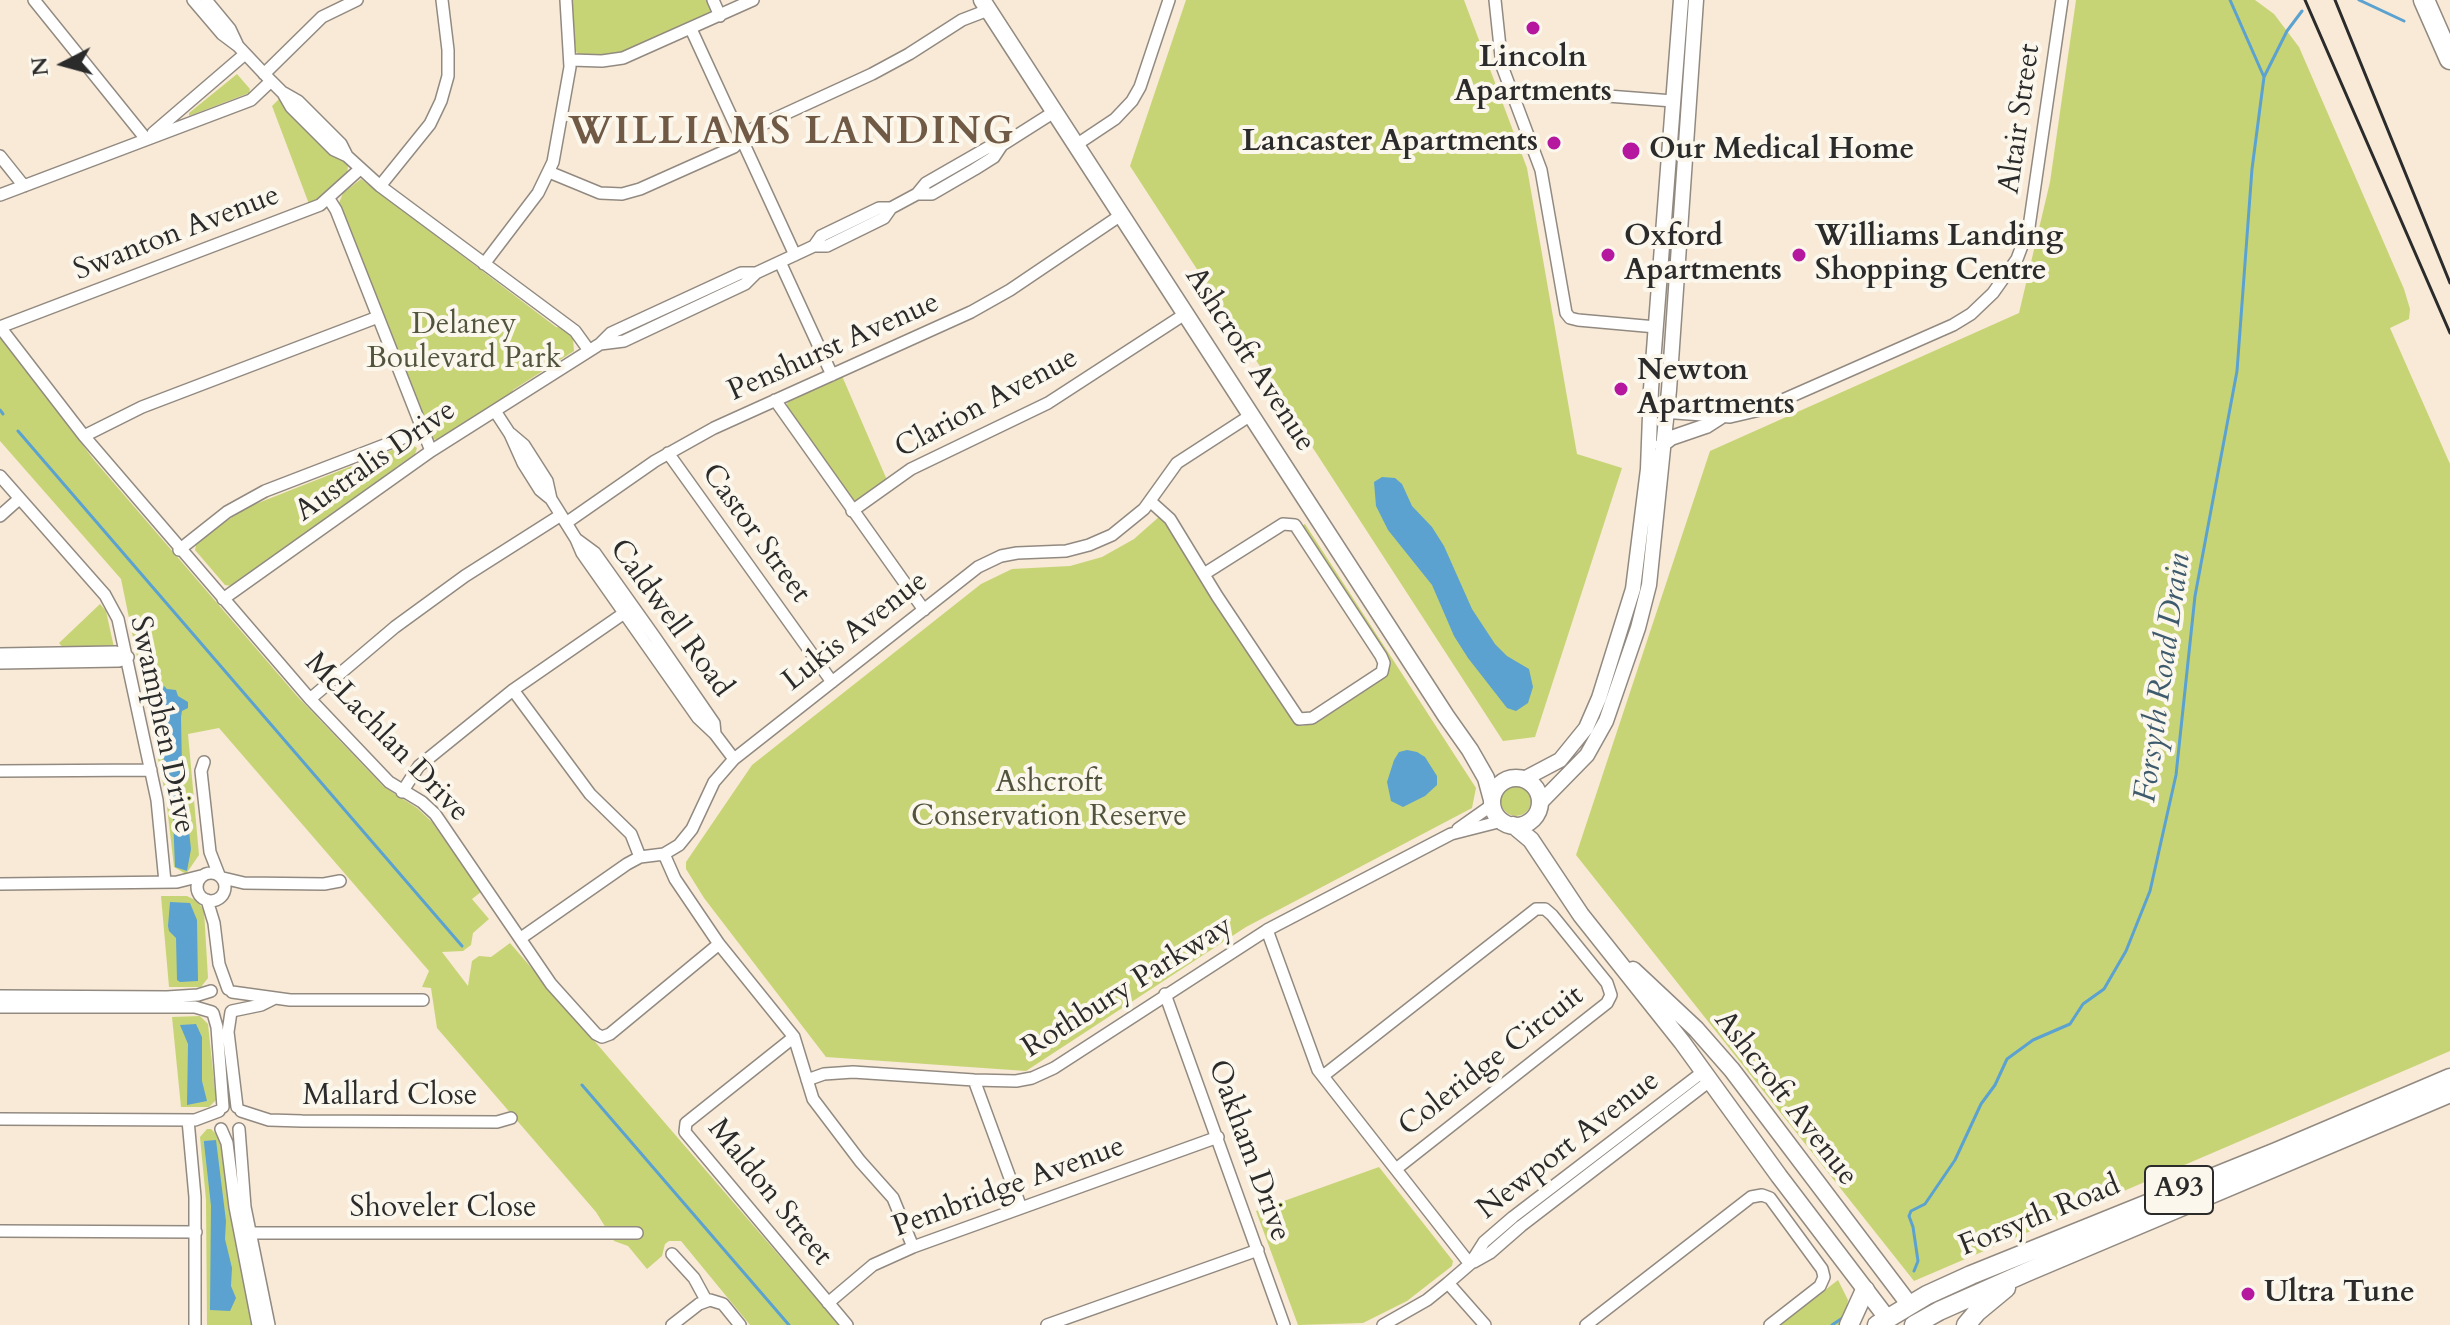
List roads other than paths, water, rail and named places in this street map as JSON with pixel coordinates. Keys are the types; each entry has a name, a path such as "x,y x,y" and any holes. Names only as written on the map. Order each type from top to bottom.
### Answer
{"highway":[{"path":"2424,0 2450,59"},
{"name":"Forsyth Road","path":"1882,1322 1909,1304 1971,1275 2450,1078"},
{"name":"Forsyth Road","path":"1914,1325 2027,1272 2450,1093"},
{"path":"1966,1325 1977,1312 2027,1272"},
{"path":"1849,1325 1865,1290"}],"main road":[{"name":"Ashcroft Avenue","path":"983,3 1470,750 1486,778 1492,802"},
{"name":"Ashcroft Avenue","path":"1470,750 1516,779"},
{"path":"1516,779 1536,788 1538,809 1529,822 1508,823 1495,814 1492,802 1497,787 1516,779"},
{"name":"Ashcroft Avenue","path":"1538,809 1556,877"},
{"name":"Ashcroft Avenue","path":"1508,823 1531,840 1602,942 1708,1075 1865,1290 1882,1322"},
{"name":"Ashcroft Avenue","path":"1602,942 1662,996 1732,1070 1909,1304"},
{"path":"1708,1075 1715,1075 1717,1064 1709,1044"}],"street":[{"path":"34,0 146,139"},
{"path":"193,0 222,34 341,144 347,156 360,169 575,331 588,349"},
{"path":"206,0 228,27 241,50"},
{"path":"0,195 251,100 322,17 357,0"},
{"path":"380,186 430,124 441,101 448,76 442,0"},
{"path":"484,264 538,193 549,172 559,137 571,60 566,0"},
{"path":"713,0 720,16"},
{"path":"571,60 623,58 753,0"},
{"path":"1076,145 1115,119 1132,101 1140,87 1169,0"},
{"path":"1495,0 1500,60 1541,170 1568,316 1578,320 1656,327"},
{"path":"1538,809 1587,755 1609,713 1649,585 1662,445 1656,327 1681,0"},
{"path":"1516,779 1551,766 1568,753 1589,722 1628,609 1658,412 1696,0"},
{"name":"Altair Street","path":"1658,412 1720,417 1760,410 1941,331 1971,314 1999,287 2017,259 2029,227 2062,0"},
{"path":"549,172 593,191 622,194 647,186 734,147 750,130 893,64 983,3"},
{"path":"691,29 795,255"},
{"path":"146,139 241,50"},
{"path":"1514,98 1524,93 1542,91 1673,101"},
{"path":"177,112 185,125"},
{"name":"Australis Drive","path":"223,599 431,451 600,344 611,333 741,273 756,273 780,262 814,246 821,236 879,208 891,208 917,194 926,183 987,148 1002,145 1054,112"},
{"path":"0,156 24,186"},
{"name":"Swanton Avenue","path":"0,327 320,205 360,169"},
{"path":"329,199 431,451"},
{"name":"Penshurst Avenue","path":"310,699 395,627 465,576 564,519 668,453 775,400 971,312 1010,290 1121,215"},
{"path":"780,262 832,375"},
{"name":"Clarion Avenue","path":"852,511 911,469 1048,403 1185,314"},
{"path":"84,436 142,407 378,317"},
{"name":"McLachlan Drive","path":"0,327 84,436 310,699 389,782 422,802 435,814 551,984 596,1034 602,1037 610,1034 719,944"},
{"path":"775,400 924,610"},
{"name":"Caldwell Road","path":"495,411 510,434 524,445 549,485 551,499 582,553 628,610 698,718 734,759"},
{"name":"Lukis Avenue","path":"664,854 679,845 692,829 714,782 734,759 985,563 1017,553 1066,551 1089,545 1120,530 1150,501 1177,463 1251,415"},
{"path":"1662,445 1720,417"},
{"path":"179,550 227,512 265,491 421,431"},
{"name":"Castor Street","path":"668,453 832,682"},
{"name":"Swamphen Drive","path":"0,476 105,595 118,619 151,770 171,882"},
{"path":"0,516 19,499"},
{"path":"1150,501 1170,519 1204,574 1299,719 1312,718 1382,672 1384,663 1381,656 1295,525 1280,525 1204,574"},
{"path":"402,792 419,766 513,690 628,610"},
{"path":"0,654 116,652 128,657"},
{"path":"0,663 119,661 128,657"},
{"path":"513,690 590,794 616,816 631,834 640,857"},
{"path":"204,762 201,771 210,852 225,887 214,923"},
{"path":"0,771 151,770"},
{"name":"Rothbury Parkway","path":"807,1080 824,1074 853,1072 974,1080 1016,1081 1032,1078 1054,1068 1267,930 1451,834 1492,802"},
{"name":"Rothbury Parkway","path":"1451,834 1508,823"},
{"path":"210,852 197,885 214,923 219,964 235,1002 228,1032 243,1119 240,1128 243,1197 269,1325"},
{"path":"521,938 640,857 664,854 675,879 719,944 794,1037 813,1099 893,1198 913,1247"},
{"path":"0,884 171,882 211,872 244,883 324,884 340,881"},
{"path":"171,882 203,897 222,896 244,883"},
{"name":"Coleridge Circuit","path":"1323,1076 1536,909 1545,909 1552,915 1607,983 1611,992 1607,1003 1396,1169"},
{"path":"1267,930 1314,1063 1470,1264"},
{"path":"219,964 207,1002 217,1027 221,1109 217,1117 227,1143 235,1207 258,1325"},
{"path":"0,996 167,997 198,995 221,987 273,999 423,1000"},
{"name":"Oakham Drive","path":"1165,994 1284,1325"},
{"path":"0,1007 195,1007 222,1016 273,999"},
{"name":"Maldon Street","path":"794,1037 686,1123 685,1132 847,1325"},
{"name":"Newport Avenue","path":"1383,1325 1427,1300 1470,1264 1484,1242 1517,1222 1708,1075"},
{"path":"974,1080 1021,1208"},
{"path":"192,1120 221,1109 239,1109"},
{"name":"Mallard Close","path":"239,1109 269,1120"},
{"name":"Mallard Close","path":"240,1128 269,1120 497,1122 511,1118"},
{"path":"0,1119 192,1120 232,1132 240,1128"},
{"path":"192,1120 195,1325"},
{"name":"Pembridge Avenue","path":"828,1303 873,1265 913,1247 1218,1137"},
{"path":"1586,1325 1751,1197 1762,1195 1770,1198 1822,1269 1824,1277 1820,1286 1770,1325"},
{"path":"0,1231 196,1232"},
{"name":"Shoveler Close","path":"250,1233 637,1233"},
{"path":"1047,1325 1258,1250"},
{"path":"672,1254 694,1278 706,1300 723,1304 740,1325"},
{"path":"1448,1283 1485,1325"},
{"path":"672,1325 706,1300"}],"water":[{"path":"1382,477 1395,478 1402,484 1412,506 1432,527 1444,546 1472,609 1495,644 1507,656 1529,669 1533,687 1528,703 1516,711 1507,708 1468,658 1454,636 1432,585 1388,530 1376,506 1374,482"},
{"path":"147,673 151,673 167,689 176,690 178,696 188,702 188,708 182,711 181,717 182,768 191,849 187,871 175,867 172,792 163,756 160,719 150,708"},
{"path":"1407,750 1425,757 1437,776 1437,785 1425,796 1403,807 1391,801 1387,782 1399,752"},
{"path":"170,902 190,903 197,920 198,981 177,980 176,938 168,926"},
{"path":"196,1024 202,1037 202,1081 207,1101 187,1105 188,1044 180,1025"},
{"path":"216,1140 226,1221 225,1239 232,1268 231,1286 236,1298 230,1311 210,1310 211,1206 204,1141"}],"waterway":[{"path":"2230,0 2264,77"},
{"name":"Forsyth Road Drain","path":"2359,0 2404,21"},
{"name":"Forsyth Road Drain","path":"1914,1271 1918,1261 1909,1216 1911,1211 1925,1204 1955,1160 1981,1104 1995,1085 2007,1059 2033,1040 2070,1024 2083,1004 2104,989 2126,951 2150,891 2176,775 2195,596 2237,371 2252,169 2264,77 2287,31 2302,11"},
{"path":"0,410 3,414"},
{"path":"18,431 462,946"},
{"path":"582,1085 789,1325"},
{"name":"Forsyth Road Drain","path":"1832,1325 1844,1317"}],"railway":[{"path":"2305,0 2450,333"},
{"path":"2335,0 2450,283"}],"place":[{"name":"Lincoln Apartments","path":"1533,28"},
{"name":"Lancaster Apartments","path":"1554,143"},
{"name":"Our Medical Home","path":"1631,151"},
{"name":"Oxford Apartments","path":"1608,255"},
{"name":"Williams Landing Shopping Centre","path":"1799,255"},
{"name":"Newton Apartments","path":"1621,389"},
{"name":"Ultra Tune","path":"2248,1294"}],"district":[{"name":"WILLIAMS LANDING","path":"792,134"}],"park label":[{"name":"Delaney Boulevard Park","path":"464,343"},
{"name":"Ashcroft Conservation Reserve","path":"1049,801"}]}
